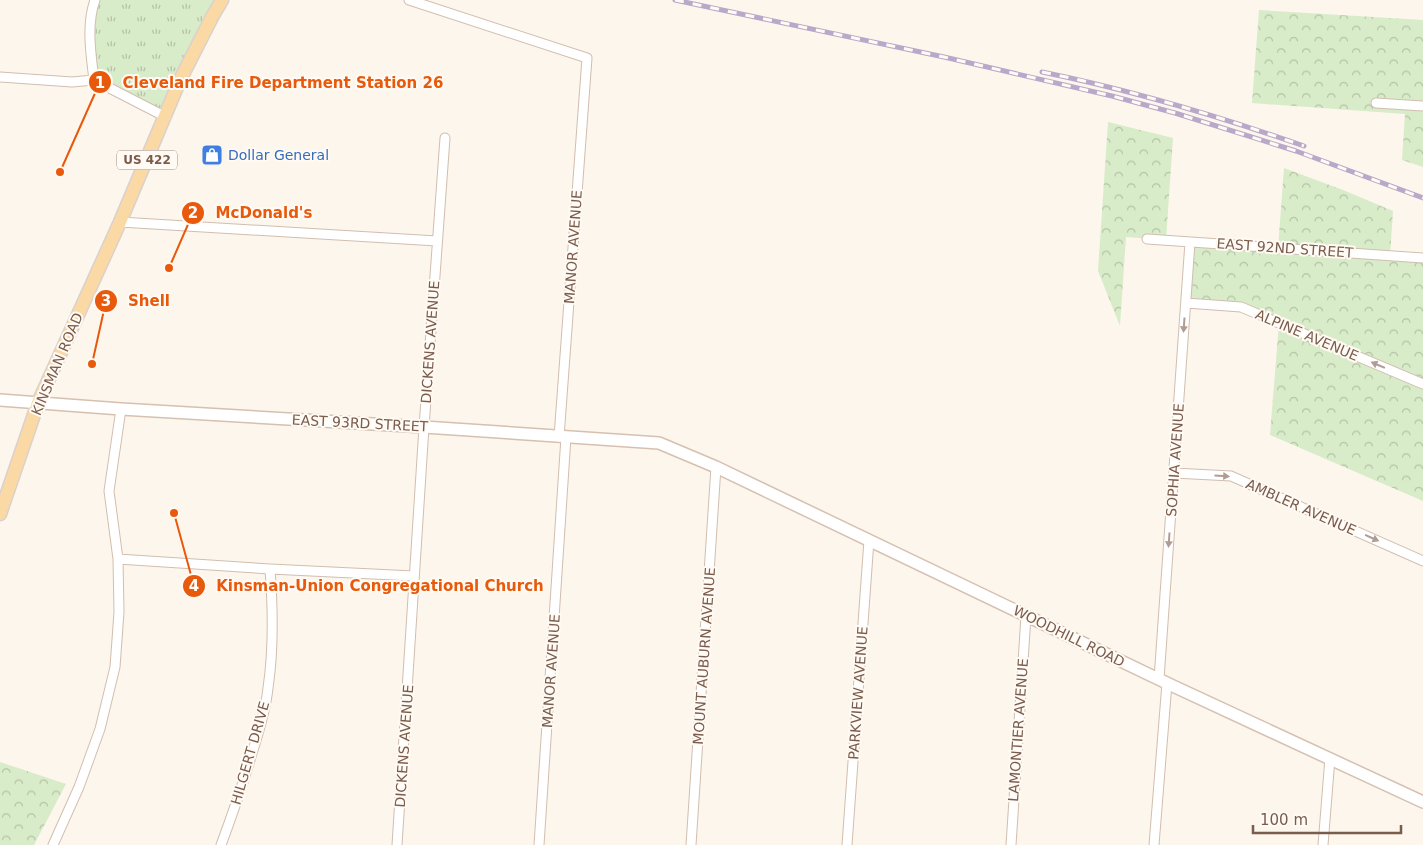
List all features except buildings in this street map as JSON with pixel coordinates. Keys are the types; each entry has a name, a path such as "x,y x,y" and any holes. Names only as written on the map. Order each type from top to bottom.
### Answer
{"main road":[{"name":"KINSMAN ROAD","path":"0,514 38,403 120,222 166,117 180,80 222,0"},
{"name":"EAST 93RD STREET","path":"0,400 659,443 716,467"},
{"name":"WOODHILL ROAD","path":"716,467 1163,681 1423,802"}],"street":[{"path":"94,80 90,48 91,21 95,0"},
{"name":"MANOR AVENUE","path":"409,0 587,58 539,845"},
{"path":"0,77 72,82 94,80 166,117"},
{"path":"1376,102 1423,106"},
{"name":"DICKENS AVENUE","path":"397,845 445,138"},
{"path":"120,222 437,241"},
{"name":"EAST 92ND STREET","path":"1147,239 1423,258"},
{"name":"SOPHIA AVENUE","path":"1154,845 1174,473 1190,242"},
{"name":"ALPINE AVENUE","path":"1186,303 1241,307 1423,384"},
{"path":"53,845 79,787 100,729 116,667 119,612 118,559 109,491 121,409"},
{"name":"MOUNT AUBURN AVENUE","path":"691,845 716,467"},
{"name":"AMBLER AVENUE","path":"1174,473 1230,476 1423,561"},
{"name":"PARKVIEW AVENUE","path":"847,845 869,540"},
{"path":"118,559 270,570 414,576"},
{"name":"HILGERT DRIVE","path":"221,845 240,794 263,718 272,658 273,619 270,570"},
{"name":"LAMONTIER AVENUE","path":"1011,845 1026,616"},
{"path":"1323,845 1330,758"}],"green space":[{"path":"90,0 222,0 166,117 94,80 93,3"},
{"path":"1259,10 1423,20 1423,167 1402,160 1405,114 1252,103"},
{"path":"1108,122 1173,138 1166,240 1126,237 1120,326 1098,271"},
{"path":"1284,168 1393,211 1390,256 1423,258 1423,501 1270,435 1279,323 1241,307 1186,303 1190,242 1278,248"},
{"path":"0,762 66,784 34,845 0,845"}],"railway":[{"path":"675,0 944,57 1112,96 1175,113 1296,151 1423,198"},
{"path":"1042,72 1174,104 1304,146"}],"place":[{"name":"Dollar General","path":"212,155"},
{"name":"Cleveland Fire Department Station 26","path":"60,172"},
{"name":"McDonald's","path":"169,268"},
{"name":"Shell","path":"92,364"},
{"name":"Kinsman-Union Congregational Church","path":"174,513"}]}
